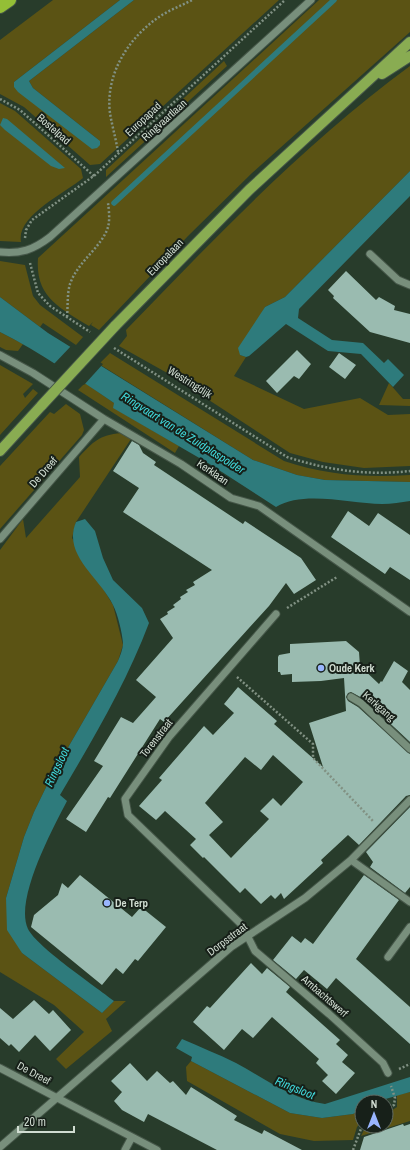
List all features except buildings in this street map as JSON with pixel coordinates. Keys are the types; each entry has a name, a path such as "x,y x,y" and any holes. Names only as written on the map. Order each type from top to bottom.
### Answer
{"highway":[{"path":"0,7 10,0"}],"main road":[{"name":"Europalaan","path":"0,451 115,326 249,190 410,42"},
{"name":"Europalaan","path":"357,91 410,56"}],"street":[{"name":"Ringvaartlaan","path":"28,252 50,237 103,190 312,0"},
{"path":"0,252 14,254 28,252"},
{"path":"370,254 398,280 410,285"},
{"name":"Kerklaan","path":"0,355 33,373 104,419 181,464 231,498 259,506 348,570 410,612"},
{"name":"De Dreef","path":"0,539 104,419"},
{"name":"Torenstraat","path":"248,936 242,925 128,815 125,799 169,737 276,614"},
{"name":"Kerkgang","path":"351,697 361,703 410,748"},
{"name":"Dorpsstraat","path":"0,1147 231,947 280,913 305,898 351,860 410,800"},
{"path":"351,860 410,902"},
{"path":"388,957 410,927"},
{"name":"Ambachtswerf","path":"248,936 255,951 330,1014 383,1063 389,1077"},
{"name":"De Dreef","path":"0,1068 157,1150"},
{"path":"125,1150 132,1137"}],"path":[{"path":"118,153 110,112 111,88 118,63 136,36 160,17 192,0"},
{"name":"Europapad","path":"28,252 26,230 32,220 95,175 285,0"},
{"name":"Bostelpad","path":"0,99 20,110 95,175"},
{"path":"67,318 68,298 73,279 83,260 103,237 108,227 108,203 103,190"},
{"path":"28,252 34,283 38,293 50,306 92,334"},
{"name":"Westringdijk","path":"111,346 286,457 312,465 341,470 375,473 410,471"},
{"path":"276,614 348,570"},
{"path":"229,669 313,744 313,758 382,830"},
{"path":"389,1077 394,1094"},
{"path":"394,1094 394,1105"},
{"path":"353,1150 359,1134"}],"shaded area":[{"path":"53,0 120,0 14,82 100,141 33,88 29,81 134,0 279,0 100,164 90,165 24,107 0,94 0,40"},
{"path":"319,0 410,0 410,32 252,173 188,236 99,330 91,325 93,322 89,326 59,307 45,292 41,283 38,271 38,258"},
{"path":"224,61 227,66 106,177 106,170"},
{"path":"410,66 410,171 285,297 265,307 240,355 246,357 234,376 304,409 360,398 388,415 410,414 410,466 364,468 323,462 290,453 169,374 119,346 127,336 126,330 262,192 334,127"},
{"path":"0,103 15,111 81,169 83,178 34,214 26,223 21,232 21,242 0,241"},
{"path":"0,261 25,265 33,296 40,305 83,337 76,345 43,323 40,327 0,297"},
{"path":"0,332 23,344 18,351 6,350 0,347"},
{"path":"110,353 284,461 315,470 362,476 410,475 410,482 325,480 297,475 253,460 99,364"},
{"path":"0,365 33,384 23,394 25,398 33,389 38,393 0,435"},
{"path":"85,383 114,403 114,408 179,446 175,453 78,390"},
{"path":"389,383 403,399 410,399 410,406 379,405"},
{"path":"66,404 80,414 84,430 82,435 0,529 0,466 50,412 54,414"},
{"path":"121,433 131,439 76,522 72,538 113,605 123,645 118,661 51,777 34,812 24,837 6,898 22,953 102,1013 114,1001 126,1001 106,1019 112,1031 66,1069 56,1059 84,1032 54,1005 0,972 0,550 23,519 26,538 80,477 79,457 88,447 107,435"},
{"path":"191,1061 290,1113 322,1118 354,1113 355,1134 353,1140 314,1141 280,1134 187,1081 186,1067"},
{"path":"410,1092 410,1121 394,1126 394,1109 397,1107 397,1095"}],"water":[{"path":"120,0 134,0 29,81 33,88 100,141 100,145 97,148 92,149 18,92 14,87 14,82"},
{"path":"3,118 7,119 65,168 59,169 51,166 5,130 0,125"},
{"path":"410,171 410,196 299,309 298,318 332,340 363,343 384,363 388,359 404,375 393,387 361,354 328,351 286,324 249,356 246,357 240,355 238,348 265,307 285,297"},
{"name":"Ringvaart van de Zuidplaspolder","path":"0,297 48,333 253,460 297,475 325,480 410,482 410,501 382,504 328,499 300,499 287,502 276,507 208,463 113,408 114,403 86,384 44,357 0,332"},
{"name":"Ringsloot","path":"85,519 95,531 103,558 113,580 142,608 149,623 130,668 97,732 60,795 67,801 53,828 30,883 26,901 25,916 28,929 43,946 114,1001 102,1013 22,953 7,930 6,898 24,837 34,812 51,777 118,661 123,643 121,629 113,605 84,566 74,545 73,534 76,522"},
{"path":"182,1039 236,1063 290,1093 313,1102 325,1104 354,1095 354,1113 322,1118 290,1113 191,1061 192,1057 176,1048"},
{"path":"410,1077 410,1092 394,1097 394,1094 356,1094"}],"pier":[{"path":"72,345 103,364 84,385 53,365"}],"waterway":[{"path":"114,203 334,0"}],"place":[{"name":"Oude Kerk","path":"321,668"},
{"name":"De Terp","path":"107,903"}]}
